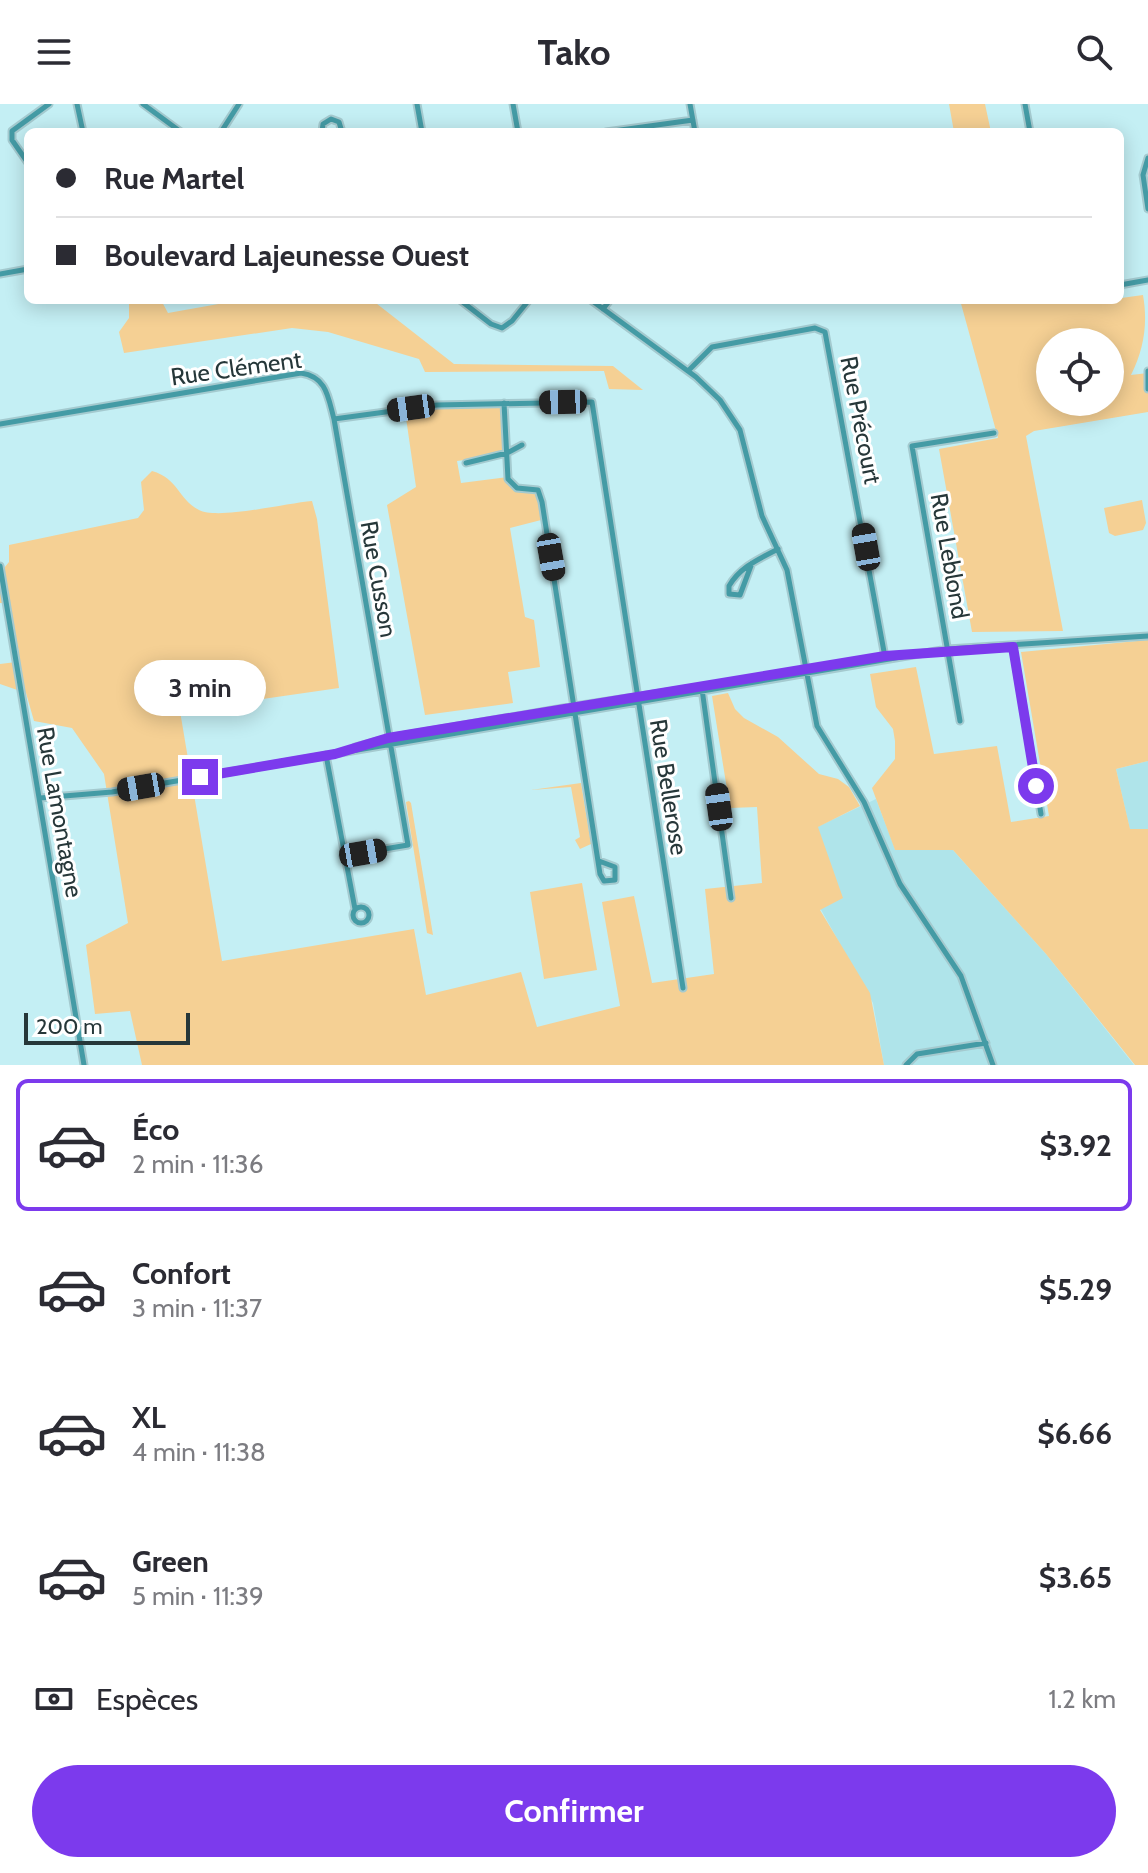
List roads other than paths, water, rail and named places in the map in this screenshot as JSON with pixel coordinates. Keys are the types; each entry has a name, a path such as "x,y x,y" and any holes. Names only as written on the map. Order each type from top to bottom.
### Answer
{"street":[{"path":"24,157 12,140 12,131 49,104"},
{"path":"77,104 82,128"},
{"path":"143,104 176,128"},
{"path":"224,128 239,104"},
{"path":"417,104 421,128"},
{"path":"513,104 517,128"},
{"path":"690,104 694,128"},
{"path":"1025,104 1029,128"},
{"path":"322,128 331,119 339,122 341,128"},
{"path":"635,128 693,120"},
{"path":"1148,158 1143,175 1148,209"},
{"path":"0,274 24,270"},
{"path":"1124,284 1148,280"},
{"path":"465,304 491,324 502,328 526,304"},
{"path":"596,304 688,371 720,400 740,430 762,516 788,575 819,733 859,792 900,884 961,976 993,1065"},
{"path":"603,309 607,304"},
{"name":"Rue Précourt","path":"688,371 712,347 822,329 854,480 886,659"},
{"path":"1148,371 1148,389"},
{"name":"Rue Clément","path":"0,424 301,373 314,375 324,384 334,419"},
{"name":"Rue Bellerose","path":"504,403 592,402 683,988"},
{"path":"334,419 437,405 504,403 508,479 517,488 538,490 542,502 602,880 613,882 617,878 616,870 599,861"},
{"name":"Rue Cusson","path":"334,419 408,845 343,856"},
{"name":"Rue Leblond","path":"960,721 912,446 994,433"},
{"path":"466,463 506,453 522,445"},
{"path":"752,563 740,595 731,595 729,584 752,563 778,549"},
{"name":"Rue Lamontagne","path":"0,566 84,1065"},
{"path":"40,798 112,792 335,754 575,706 637,699 948,649 1148,636"},
{"path":"1013,647 1041,814"},
{"path":"702,688 731,898"},
{"path":"389,741 575,714 637,699"},
{"path":"326,755 355,909"},
{"path":"906,1065 917,1054 986,1043"}]}
